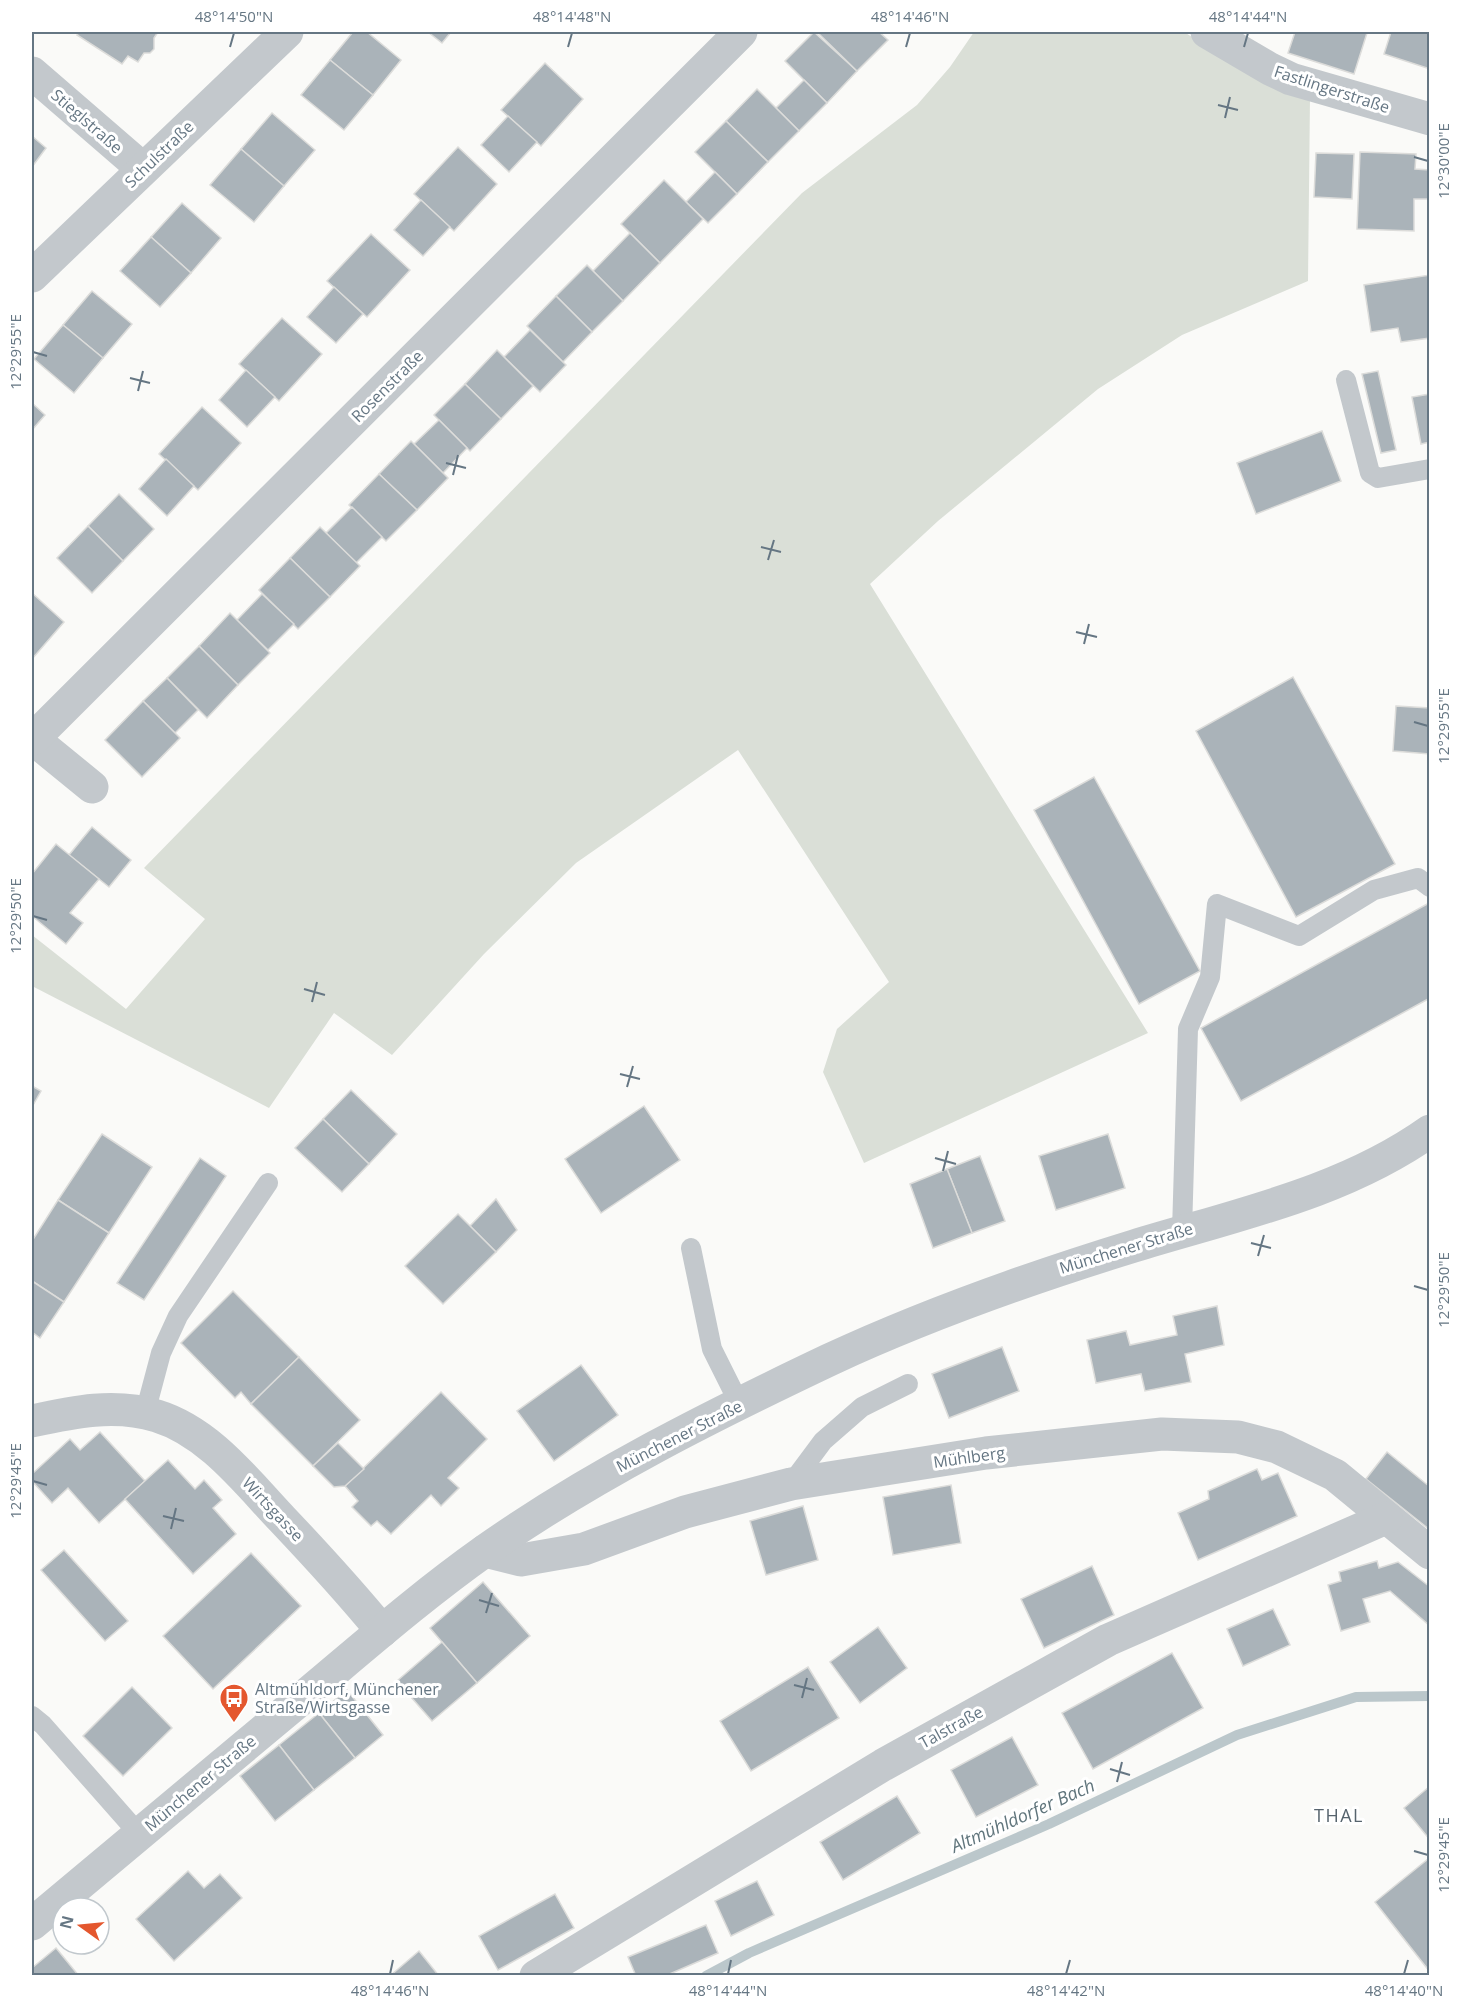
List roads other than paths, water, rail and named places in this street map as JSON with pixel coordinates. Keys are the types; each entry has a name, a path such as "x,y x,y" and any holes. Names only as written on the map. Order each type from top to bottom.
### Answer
{"street":[{"name":"Schulstraße","path":"32,276 287,32"},
{"name":"Rosenstraße","path":"32,739 741,32"},
{"name":"Fastlingerstraße","path":"1207,32 1291,79 1430,119"},
{"name":"Stieglstraße","path":"32,74 143,169"},
{"path":"32,739 92,787"},
{"name":"Münchener Straße","path":"33,1920 382,1631 485,1551 575,1492 828,1360 940,1311 1037,1276 1304,1194 1354,1175 1406,1147 1430,1131"},
{"name":"Wirtsgasse","path":"32,1421 84,1409 145,1413 172,1422 202,1440 235,1468 343,1584 382,1631"},
{"name":"Mühlberg","path":"485,1551 521,1560 584,1549 686,1512 791,1484 986,1453 1162,1434 1238,1437 1277,1447 1335,1475 1430,1552"},
{"name":"Talstraße","path":"536,1976 883,1765 1108,1640 1386,1518"}],"lane":[{"path":"1346,380 1371,473 1378,478 1430,469"},
{"path":"1182,1231 1188,1029 1210,977 1217,904 1299,936 1374,890 1418,878 1430,887"},
{"path":"145,1413 160,1353 178,1316 268,1183"},
{"path":"691,1248 712,1349 740,1405"},
{"path":"791,1484 823,1441 854,1414 908,1384"},
{"path":"32,1716 43,1725 139,1834"}],"waterway":[{"name":"Altmühldorfer Bach","path":"706,1976 749,1953 1049,1824 1237,1735 1356,1697 1430,1696"}],"place":[{"name":"Altmühldorf, Münchener Straße/Wirtsgasse","path":"234,1724"}],"district":[{"name":"THAL","path":"1339,1816"}]}
